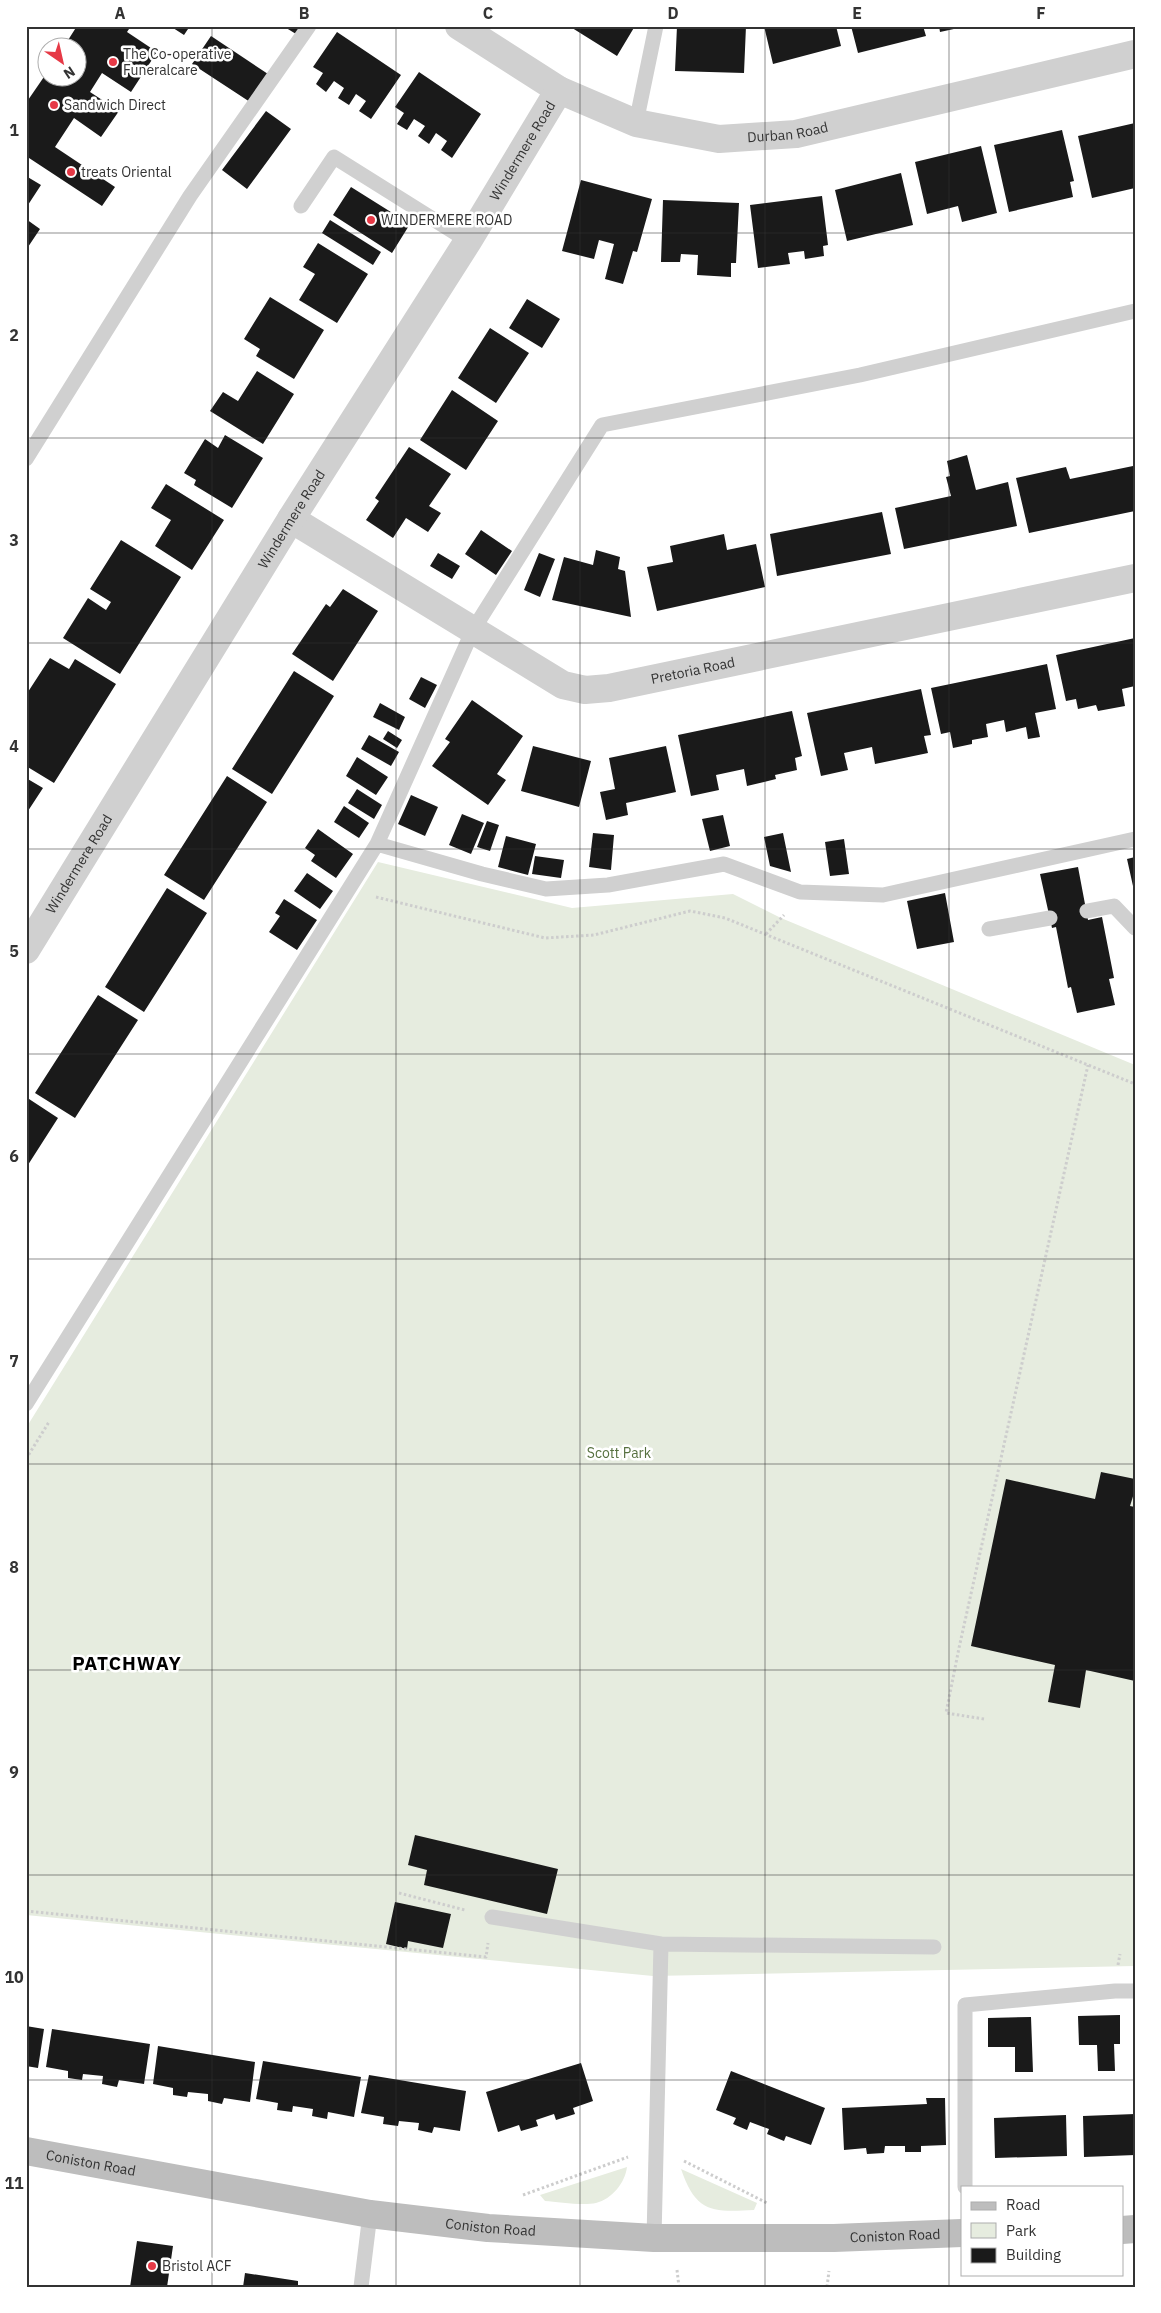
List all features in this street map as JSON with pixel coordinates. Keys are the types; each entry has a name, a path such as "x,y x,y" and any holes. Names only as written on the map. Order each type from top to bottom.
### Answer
{"street":[{"name":"Durban Road","path":"459,26 559,90 636,123 719,139 796,134 1135,54"},
{"name":"Windermere Road","path":"26,950 291,520 468,241 559,90"},
{"name":"Pretoria Road","path":"291,520 563,685 585,690 609,688 1135,578"},
{"name":"Coniston Road","path":"26,2151 370,2214 488,2228 654,2238 834,2238 961,2233"}],"lane":[{"path":"26,459 190,196 309,26"},
{"path":"636,123 656,26"},
{"path":"301,206 334,158 468,241"},
{"path":"26,1404 377,844 473,630 602,425 860,375 1135,311"},
{"path":"377,844 482,874 546,889 608,885 724,864 800,892 883,895 1135,839"},
{"path":"1087,911 1114,906 1135,928"},
{"path":"988,929 1050,918"},
{"path":"492,1917 661,1944 934,1947"},
{"path":"654,2238 661,1944"},
{"path":"965,2186 965,2005 1115,1991 1135,1991"},
{"path":"361,2287 370,2214"},
{"path":"1135,2229 1135,2234"}],"path":[{"path":"375,897 545,938 594,935 690,911 725,918 1135,1084"},
{"path":"984,1719 946,1713 1088,1065"},
{"path":"26,1911 486,1957 492,1917 399,1893"}],"green space":[{"name":"Scott Park","path":"378,862 572,908 733,894 781,918 1135,1065 1135,1966 653,1976 26,1915 26,1428"},
{"path":"627,2167 624,2179 617,2190 607,2198 596,2203 578,2204 545,2201 540,2195"},
{"path":"681,2169 757,2203 754,2210 727,2211 707,2207 693,2194"}],"building":[{"path":"77,26 131,26 127,32 157,52 131,92 102,73 90,92 119,111 101,137 74,118 55,147 115,187 102,206 26,156 26,103 38,86 38,88 88,88 88,38 69,38"},
{"path":"170,26 190,26 184,35"},
{"path":"283,26 301,26 296,34"},
{"path":"569,26 635,26 617,56"},
{"path":"677,26 746,26 744,73 675,71"},
{"path":"764,26 836,26 841,46 773,64"},
{"path":"851,26 923,26 926,36 858,53"},
{"path":"939,26 963,26 963,27 940,32"},
{"path":"337,32 401,75 371,119 359,111 366,101 356,94 349,105 338,98 344,88 334,81 326,92 316,84 323,73 313,67"},
{"path":"211,36 268,74 250,102 192,64"},
{"path":"419,72 481,114 452,158 441,150 447,141 436,133 429,144 418,136 425,126 414,119 407,130 397,124 404,113 395,107"},
{"path":"266,111 291,129 247,189 222,170"},
{"path":"1135,123 1135,188 1092,198 1078,136"},
{"path":"1062,130 1074,181 1070,182 1073,197 1009,212 994,145"},
{"path":"981,146 997,213 962,222 958,206 927,214 915,162"},
{"path":"901,173 913,225 847,241 835,190"},
{"path":"26,176 41,185 26,208"},
{"path":"581,180 652,199 637,252 633,251 623,284 605,279 614,244 599,240 594,259 562,251"},
{"name":"WINDERMERE ROAD","path":"351,187 410,224 392,253 333,215"},
{"path":"822,196 828,245 823,246 824,256 805,259 804,251 788,253 790,264 758,268 750,205"},
{"path":"663,200 739,203 736,263 731,263 731,277 697,275 698,255 681,254 680,262 661,262"},
{"path":"26,219 40,229 26,250"},
{"path":"330,220 381,252 373,265 322,233"},
{"path":"318,243 368,274 337,323 299,300 315,274 303,267"},
{"path":"270,297 324,330 294,379 256,356 260,349 244,339"},
{"path":"527,299 560,319 542,348 509,328"},
{"path":"490,328 529,353 496,403 458,378"},
{"path":"257,371 294,394 263,444 210,411 223,392 238,401"},
{"path":"452,390 498,421 466,470 420,440"},
{"path":"225,435 263,458 232,508 194,485 196,480 184,473 205,439 218,448"},
{"path":"409,447 451,474 429,506 441,513 428,532 406,518 393,538 366,520 379,501 375,498"},
{"path":"967,455 976,490 1008,482 1017,526 904,549 895,508 951,496 946,477 950,476 947,461"},
{"path":"1133,466 1135,511 1029,533 1016,478 1066,467 1070,479"},
{"path":"166,484 224,520 192,570 155,546 171,520 151,508"},
{"path":"882,512 891,554 777,576 770,534"},
{"path":"481,530 512,551 496,575 465,554"},
{"path":"724,534 727,550 756,544 765,587 657,611 647,567 673,562 670,546"},
{"path":"121,540 181,577 120,674 63,638 88,598 106,610 111,602 90,589"},
{"path":"596,550 620,557 618,569 625,571 631,617 552,600 564,557 593,565"},
{"path":"438,553 460,566 452,579 430,566"},
{"path":"539,553 555,559 540,597 524,590"},
{"path":"343,589 378,611 333,681 292,654 326,604 330,607"},
{"path":"1135,638 1135,686 1122,689 1125,706 1098,711 1096,705 1078,709 1076,699 1066,701 1056,655"},
{"path":"50,658 69,669 75,659 116,684 54,783 26,766 26,695"},
{"path":"1047,664 1056,709 1035,713 1040,737 1028,739 1026,727 1006,732 1004,720 986,724 988,737 972,740 972,744 953,748 950,732 941,734 931,688"},
{"path":"294,671 334,696 272,794 232,769"},
{"path":"421,677 437,685 425,708 409,699"},
{"path":"921,689 931,735 924,736 928,753 875,764 872,747 844,753 848,770 821,776 807,713"},
{"path":"472,700 523,736 497,774 506,780 488,805 432,766 450,742 445,739"},
{"path":"380,703 405,717 399,730 373,717"},
{"path":"792,711 802,756 795,758 797,770 775,775 776,779 747,786 744,769 716,775 719,790 691,796 678,735"},
{"path":"388,731 402,740 397,748 383,739"},
{"path":"369,735 399,752 391,766 361,749"},
{"path":"533,746 591,761 579,807 521,791"},
{"path":"666,746 676,792 626,803 628,815 606,820 600,792 615,789 609,758"},
{"path":"357,757 388,777 376,795 346,776"},
{"path":"227,776 267,802 204,900 164,875"},
{"path":"26,778 43,788 26,814"},
{"path":"357,789 382,805 374,819 348,803"},
{"path":"411,795 438,807 425,836 398,824"},
{"path":"344,806 369,823 359,838 334,822"},
{"path":"462,814 484,823 471,854 449,845"},
{"path":"723,815 730,846 710,851 702,819"},
{"path":"487,821 499,825 490,851 477,847"},
{"path":"318,829 353,854 336,878 311,861 315,855 305,848"},
{"path":"593,833 614,835 611,870 589,867"},
{"path":"783,833 791,872 770,866 764,837"},
{"path":"506,836 536,844 528,875 498,867"},
{"path":"844,839 849,874 830,876 825,842"},
{"path":"535,856 564,860 561,878 532,874"},
{"path":"1135,857 1135,886 1133,886 1127,859"},
{"path":"1078,867 1088,920 1102,917 1114,978 1109,979 1115,1005 1077,1013 1071,987 1068,988 1056,927 1052,928 1040,874"},
{"path":"307,873 333,891 320,909 294,891"},
{"path":"167,888 207,913 144,1012 105,987"},
{"path":"945,893 954,942 917,949 907,901"},
{"path":"284,899 317,920 297,950 269,932 280,916 275,913"},
{"path":"98,995 138,1020 75,1118 35,1093"},
{"path":"26,1097 58,1118 26,1168"},
{"path":"1101,1472 1135,1479 1135,1490 1130,1506 1135,1507 1135,1681 1086,1670 1080,1708 1048,1702 1055,1665 971,1646 1006,1479 1095,1499"},
{"path":"415,1835 558,1869 547,1914 424,1885 427,1870 408,1865"},
{"path":"395,1902 451,1914 443,1948 408,1941 407,1949 386,1944"},
{"path":"1120,2015 1120,2044 1114,2044 1115,2071 1098,2071 1097,2045 1079,2045 1078,2016"},
{"path":"1031,2017 1033,2072 1015,2072 1015,2047 988,2047 988,2018"},
{"path":"26,2026 44,2029 38,2068 26,2066"},
{"path":"52,2029 150,2044 144,2084 119,2080 117,2087 102,2084 103,2076 83,2074 82,2080 68,2078 68,2071 46,2067"},
{"path":"158,2046 255,2062 250,2102 224,2098 222,2104 208,2101 208,2094 188,2092 187,2097 173,2095 173,2088 153,2084"},
{"path":"263,2061 361,2077 354,2117 328,2112 327,2119 312,2116 313,2109 293,2106 292,2112 277,2110 278,2103 256,2099"},
{"path":"581,2063 593,2101 573,2108 575,2114 556,2120 554,2114 536,2120 538,2126 521,2131 519,2125 498,2132 486,2092"},
{"path":"731,2071 825,2108 811,2145 786,2136 784,2141 767,2134 769,2129 750,2122 747,2130 733,2124 736,2118 716,2110"},
{"path":"369,2075 466,2091 460,2131 434,2127 432,2133 418,2130 419,2123 399,2121 398,2126 383,2124 384,2117 361,2113"},
{"path":"926,2098 945,2098 946,2145 921,2146 921,2152 905,2152 905,2146 885,2146 884,2153 867,2154 866,2148 844,2150 842,2108 927,2104"},
{"path":"1135,2114 1135,2155 1084,2157 1083,2116"},
{"path":"1066,2115 1067,2156 995,2158 994,2118"},
{"name":"Bristol ACF","path":"137,2241 173,2246 167,2287 130,2287"},
{"path":"245,2273 298,2281 298,2287 243,2287"}],"place":[{"name":"The Co-operative Funeralcare","path":"113,62"},
{"name":"Sandwich Direct","path":"54,105"},
{"name":"treats Oriental","path":"71,172"},
{"name":"WINDERMERE ROAD","path":"371,220"},
{"name":"Bristol ACF","path":"152,2266"}],"district":[{"name":"PATCHWAY","path":"127,1663"}]}
